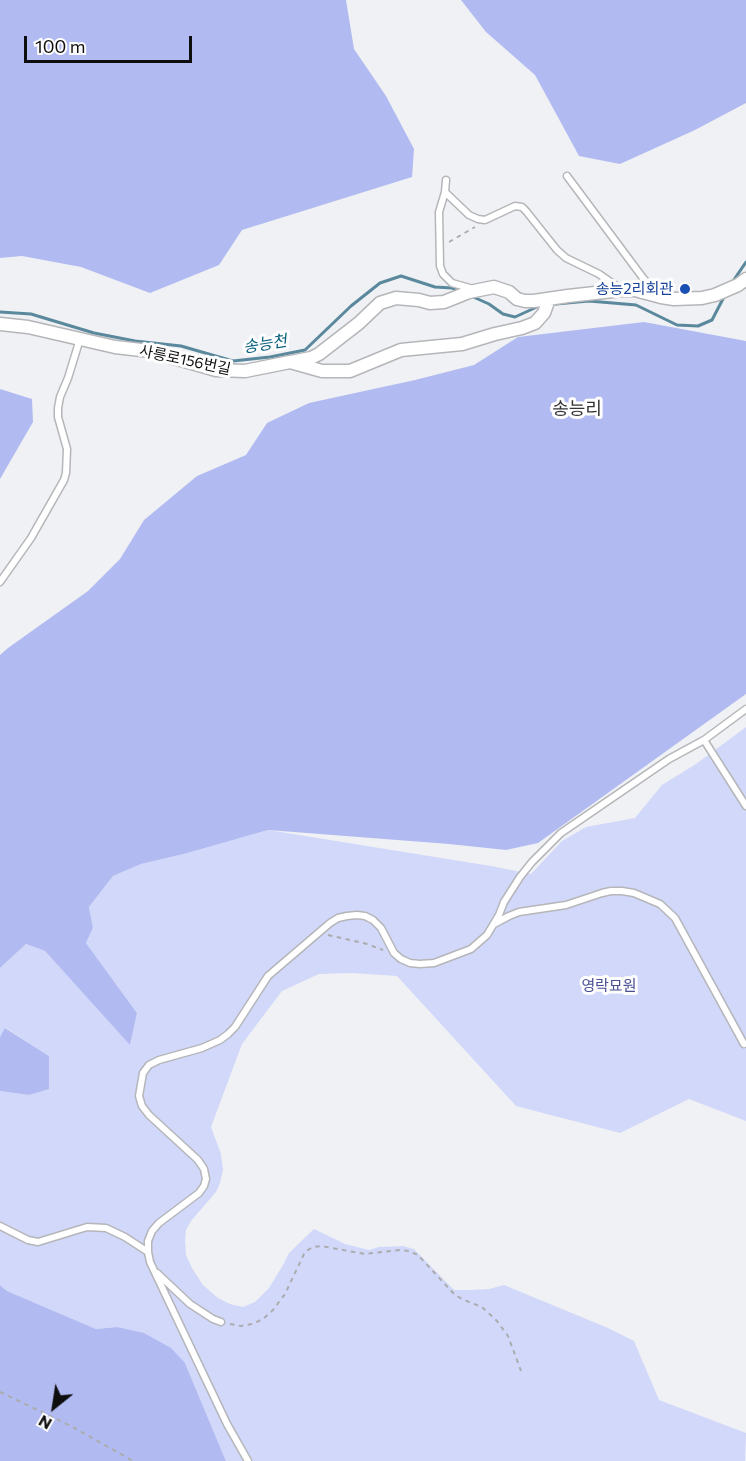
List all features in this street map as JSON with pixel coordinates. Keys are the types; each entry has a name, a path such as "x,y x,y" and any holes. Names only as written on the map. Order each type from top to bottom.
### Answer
{"street":[{"path":"473,291 494,287 525,301 622,290 688,299 716,295 742,282"},
{"name":"사릉로156번길","path":"0,324 28,327 116,347 150,351 216,370 232,372 311,358 359,323 380,303 396,298 430,303 444,302 473,291"},
{"name":"사릉로156번길","path":"290,362 322,371 350,371 401,350 462,344 535,323 544,313 549,299"}],"lane":[{"path":"567,176 643,278 661,297"},
{"path":"446,180 440,212 440,266 443,274 452,283 473,291"},
{"path":"445,192 469,215 478,219 485,220 515,206 522,207 566,258 599,274 622,290"},
{"path":"0,582 31,538 64,480 67,449 58,417 58,408 80,339"},
{"path":"248,1461 227,1424 150,1262 148,1241 152,1231 199,1193 206,1179 204,1169 198,1160 142,1106 139,1095 143,1073 149,1065 159,1060 202,1048 228,1034 235,1027 268,975 338,918 365,916 373,920 381,927 394,953 410,963 427,964 462,953 486,935 520,877 561,833 663,763 704,740 746,709"},
{"path":"704,740 746,806"},
{"path":"493,925 519,912 566,905 611,891 634,893 660,904 675,918 744,1044"},
{"path":"0,1226 28,1240 38,1242 87,1227 106,1228 148,1252"},
{"path":"154,1270 190,1304 221,1322"}],"path":[{"path":"440,248 485,220"},
{"path":"318,934 367,944 401,959"},
{"path":"221,1322 241,1326 263,1319 285,1294 304,1254 313,1247 321,1246 365,1254 409,1251 417,1255 455,1295 482,1307 497,1321 508,1336 521,1371"},
{"path":"0,1392 71,1426 133,1461"}],"green space":[{"name":"영락묘원","path":"746,727 746,1121 689,1099 620,1133 516,1106 397,976 352,973 319,974 282,991 242,1044 211,1127 221,1154 223,1170 220,1183 216,1192 191,1221 186,1230 185,1240 186,1255 203,1285 218,1298 243,1307 255,1302 269,1288 289,1253 314,1229 345,1244 369,1250 379,1247 403,1246 414,1249 454,1290 489,1289 504,1285 634,1341 659,1400 746,1433 745,1461 226,1461 185,1363 117,1327 96,1329 7,1291 0,1285 0,1091 29,1095 49,1088 49,1056 6,1028 0,1037 0,968 26,944 45,951 130,1044 137,1013 86,943 93,928 89,907 113,876 141,864 268,830 531,874 562,841 586,827 635,818 662,785 696,764"}],"shaded area":[{"path":"0,0 346,0 354,49 386,96 414,149 412,177 242,230 219,265 150,293 81,267 22,256 0,258"},
{"path":"461,0 746,0 746,103 695,130 620,164 579,156 535,75 486,32"},
{"path":"644,322 746,341 746,694 538,843 506,850 268,830 141,864 113,876 89,907 93,928 86,943 137,1013 130,1045 45,951 26,944 0,968 0,655 88,591 120,559 144,520 197,476 246,455 267,423 309,403 474,365 518,337"},
{"path":"0,389 32,399 33,422 0,479"},
{"path":"5,1028 49,1056 49,1089 29,1095 0,1091 0,1037"},
{"path":"0,1285 7,1291 96,1329 117,1327 144,1333 171,1348 185,1363 226,1461 0,1461"}],"waterway":[{"name":"송능천","path":"731,284 746,262"},
{"name":"송능천","path":"0,312 31,314 94,333 135,341 181,346 233,361 305,350 351,306 380,283 401,276 435,287 460,291"},
{"name":"송능천","path":"556,304 589,301 636,305 677,325 698,326 712,320 725,295"},
{"name":"송능천","path":"471,296 489,304 503,314 515,317 539,306"}],"place":[{"name":"송능2리회관","path":"685,289"}],"district":[{"name":"송능리","path":"577,409"}]}
